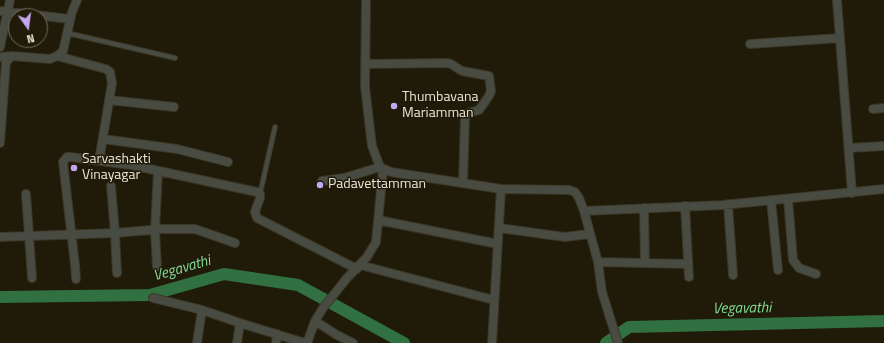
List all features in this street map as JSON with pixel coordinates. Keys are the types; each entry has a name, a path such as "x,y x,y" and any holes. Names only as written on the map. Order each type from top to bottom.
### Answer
{"street":[{"path":"0,47 3,11 10,0"},
{"path":"0,57 12,56 50,59 56,56 62,51 76,0"},
{"path":"153,298 202,310 306,343 315,321 323,308 347,278 367,258 376,242 382,168 372,146 366,87 366,0"},
{"path":"837,0 852,193"},
{"path":"3,11 70,19"},
{"path":"750,44 840,38"},
{"path":"0,143 6,62 12,56"},
{"path":"56,56 106,69 110,72 112,83 99,161"},
{"path":"365,64 448,63 462,71 489,76 489,96 479,110 468,113 465,117 463,183"},
{"path":"109,100 174,107"},
{"path":"873,108 884,108"},
{"path":"103,139 177,150 228,162"},
{"path":"849,148 884,146"},
{"path":"76,279 63,162 67,157 158,171 257,192 260,194 255,212 257,218 358,267 494,300"},
{"path":"322,181 344,178 382,168 391,172 501,189 569,190 575,192 584,211 589,234 598,262 602,292 618,343"},
{"path":"157,267 154,230 158,171"},
{"path":"111,186 117,273"},
{"path":"492,343 501,189"},
{"path":"584,211 728,204 884,189"},
{"path":"26,194 32,278"},
{"path":"788,199 793,260 799,268 816,274"},
{"path":"771,200 778,270"},
{"path":"728,204 733,275"},
{"path":"685,206 689,277"},
{"path":"644,208 645,263"},
{"path":"378,220 498,244"},
{"path":"499,228 564,237 589,234"},
{"path":"0,237 72,236 154,230 195,229 235,243"},
{"path":"598,262 688,264"},
{"path":"197,343 202,310"},
{"path":"315,321 353,343"},
{"path":"237,343 240,323"},
{"path":"276,343 277,334"}],"lane":[{"path":"67,33 175,58"},
{"path":"260,194 275,127"}],"waterway":[{"name":"Vegavathi","path":"0,297 150,295 224,274 298,285 404,343"},
{"name":"Vegavathi","path":"606,343 629,327 884,321"}],"place":[{"name":"Thumbavana Mariamman","path":"394,106"},
{"name":"Sarvashakti Vinayagar","path":"74,168"},
{"name":"Padavettamman","path":"320,185"}]}
